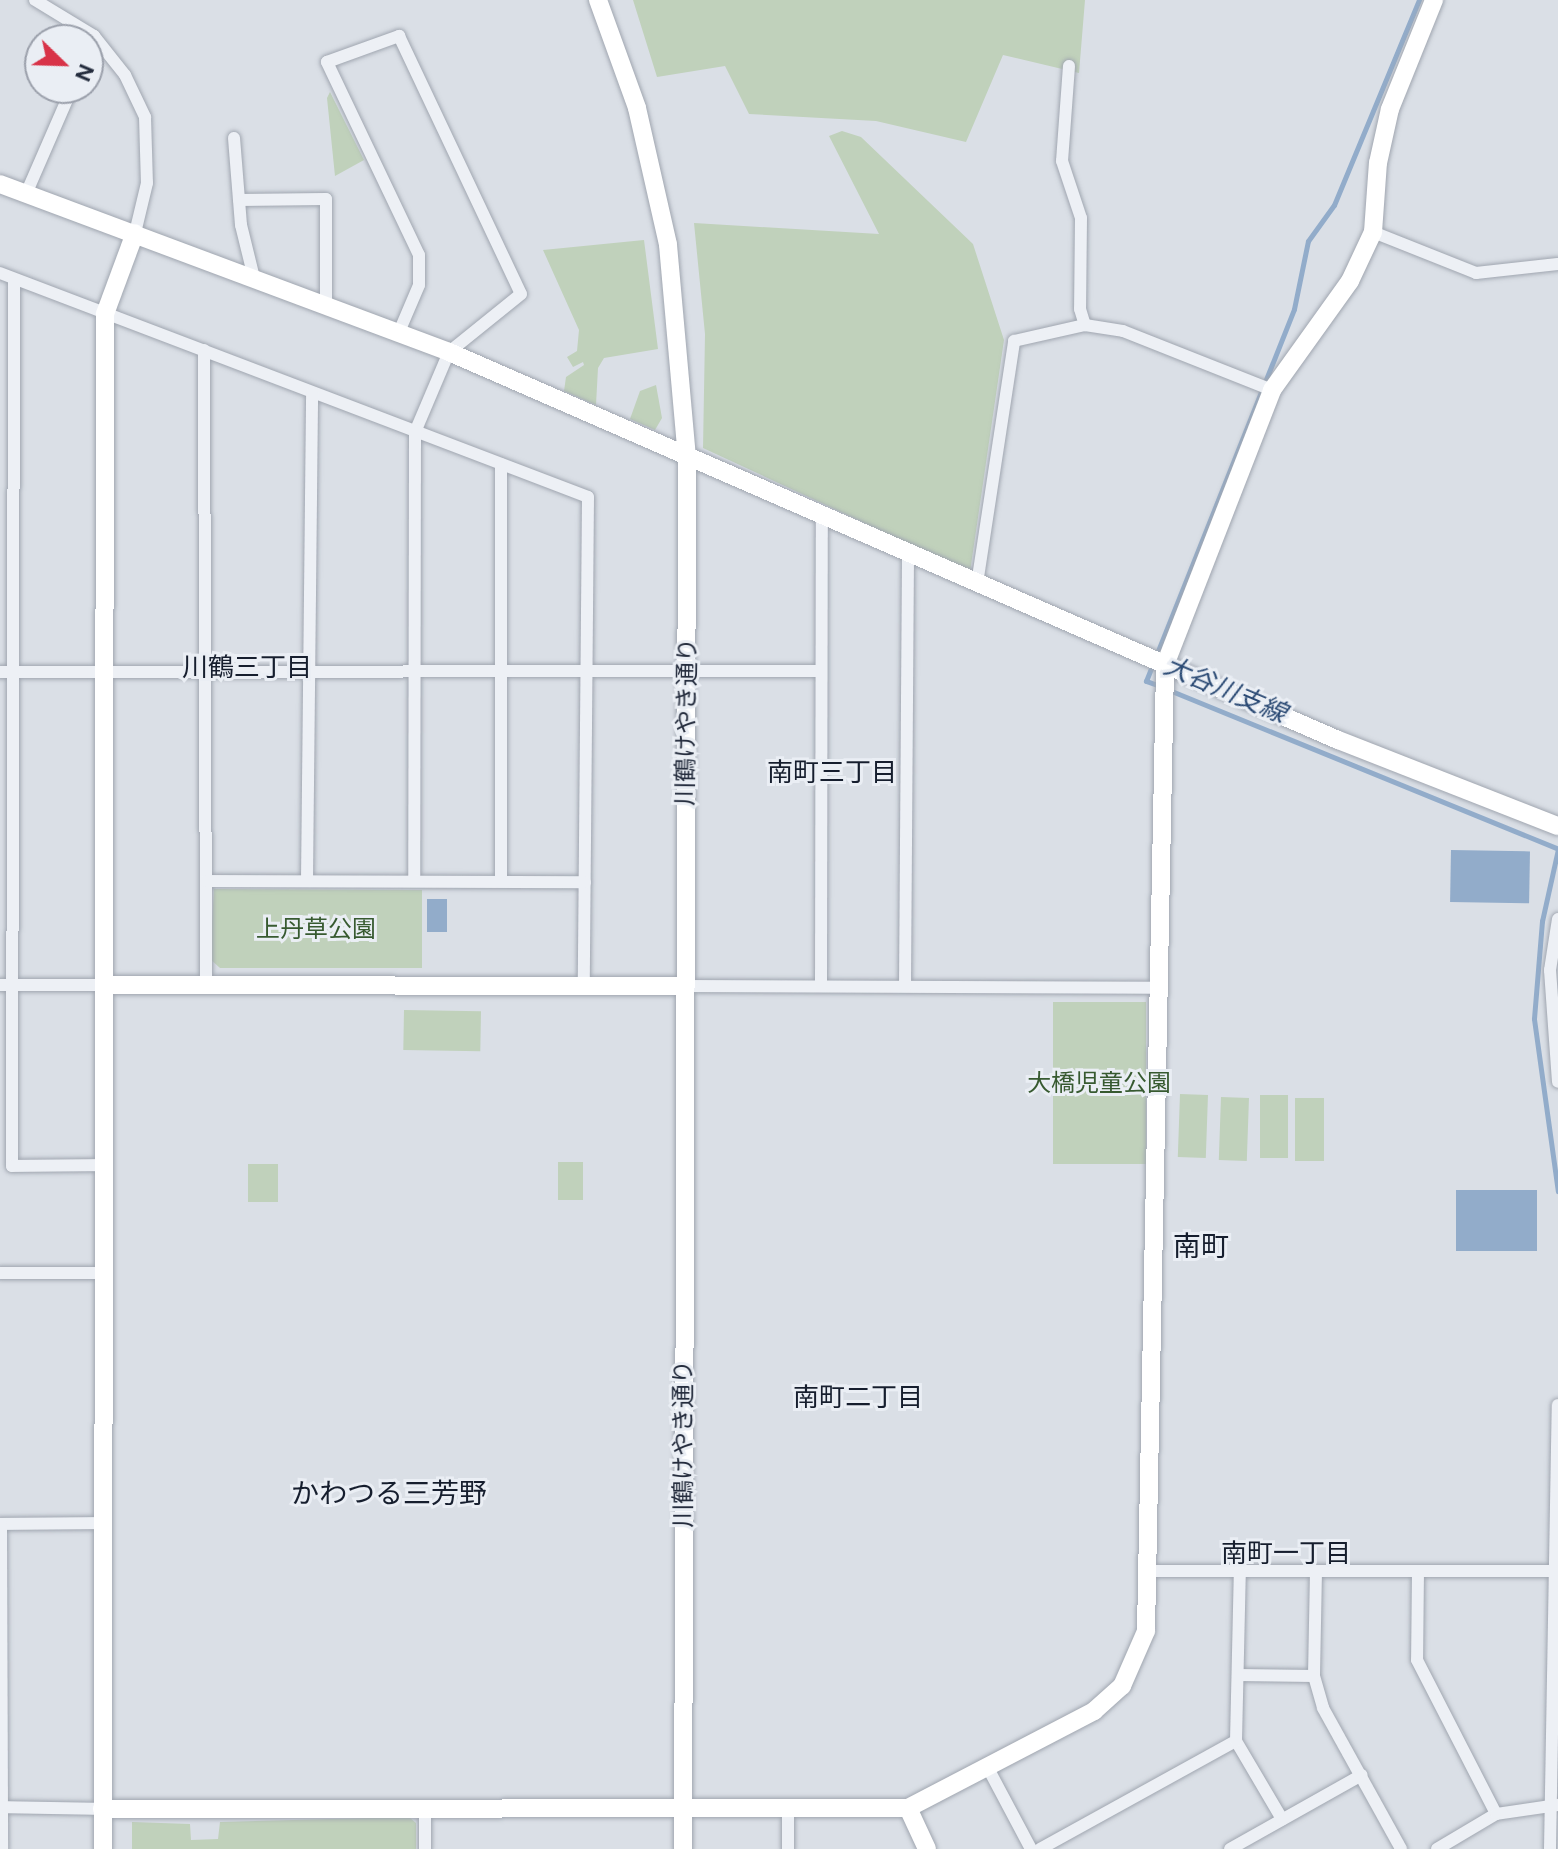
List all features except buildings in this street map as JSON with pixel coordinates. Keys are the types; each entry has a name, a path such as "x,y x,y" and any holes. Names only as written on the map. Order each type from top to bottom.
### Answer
{"street":[{"path":"35,0 74,24"},
{"name":"川鶴けやき通り","path":"598,0 637,108 668,245 687,457 683,986 683,1849"},
{"path":"1,1807 908,1808 989,1770 1094,1711 1122,1686 1146,1631 1165,671 1272,390 1350,281 1373,232 1378,163 1390,109 1434,0"},
{"path":"399,332 419,285 419,255 327,62 399,36 521,294 449,352 415,432 412,672 414,880"},
{"path":"103,1849 101,1523 105,314 135,233 147,183 145,117 125,75 104,49"},
{"path":"1069,66 1062,161 1081,218 1080,309 1085,325"},
{"path":"26,194 65,104"},
{"path":"234,138 239,200 254,278"},
{"path":"0,184 449,352 977,584 1165,671 1558,826"},
{"path":"239,200 326,199 326,304"},
{"path":"1373,232 1476,273 1558,264"},
{"path":"0,273 588,497 584,987"},
{"path":"14,280 15,985 12,1166 104,1165"},
{"path":"977,584 1014,341 1085,325 1123,331 1272,390"},
{"path":"204,350 206,987"},
{"path":"307,880 312,393"},
{"path":"501,464 501,881"},
{"path":"821,986 822,517"},
{"path":"905,986 908,554"},
{"path":"0,672 821,671"},
{"path":"206,881 585,882"},
{"path":"1558,919 1550,970 1558,1082"},
{"path":"0,985 1157,988"},
{"path":"0,1273 103,1273"},
{"path":"1550,1849 1554,1804 1552,1571 1558,1405"},
{"path":"2,1849 0,1524 101,1523"},
{"path":"1148,1571 1552,1571"},
{"path":"1240,1571 1236,1741 1282,1819"},
{"path":"1316,1571 1314,1676 1323,1708 1401,1849"},
{"path":"1418,1571 1417,1660 1496,1814"},
{"path":"1238,1675 1314,1676"},
{"path":"1040,1849 1236,1741"},
{"path":"989,1770 1031,1849"},
{"path":"1230,1849 1362,1775"},
{"path":"1437,1849 1496,1814 1554,1804"},
{"path":"788,1807 788,1849"},
{"path":"425,1808 425,1849"},
{"path":"908,1808 927,1849"}],"green space":[{"path":"633,0 1085,0 1079,73 1003,55 966,142 876,121 749,114 725,66 657,77"},
{"path":"330,92 364,160 335,176 327,98"},
{"path":"842,131 861,137 973,244 1004,340 970,572 703,448 705,334 694,223 879,234 829,136"},
{"path":"644,240 658,349 604,358 598,368 596,405 564,391 566,377 584,365 583,362 573,367 567,357 577,351 579,330 543,250"},
{"path":"656,385 662,418 655,430 630,419 640,391"},
{"name":"上丹草公園","path":"214,889 422,890 422,968 220,968 210,959"},
{"name":"大橋児童公園","path":"1053,1002 1146,1002 1146,1164 1053,1164"},
{"path":"404,1010 481,1011 480,1051 403,1050"},
{"path":"1180,1094 1208,1095 1206,1158 1178,1157"},
{"path":"1260,1095 1288,1095 1288,1158 1260,1158"},
{"path":"1221,1097 1249,1098 1247,1161 1219,1160"},
{"path":"1295,1098 1324,1098 1324,1161 1295,1161"},
{"path":"558,1162 583,1162 583,1200 558,1200"},
{"path":"248,1164 278,1164 278,1202 248,1202"},
{"path":"409,1817 416,1823 416,1849 132,1849 132,1822 190,1824 191,1840 218,1839 220,1822"}],"water":[{"path":"1451,850 1530,851 1529,903 1450,902"},
{"path":"427,899 447,899 447,932 427,932"},
{"path":"1456,1190 1537,1190 1537,1251 1456,1251"}],"waterway":[{"name":"大谷川支線","path":"1160,686 1146,681 1294,309 1308,241 1334,205 1419,0"},
{"name":"大谷川支線","path":"1169,690 1558,849 1542,921 1534,1019 1558,1191"}],"district":[{"name":"川鶴三丁目","path":"247,668"},
{"name":"南町三丁目","path":"832,773"},
{"name":"南町","path":"1201,1247"},
{"name":"南町二丁目","path":"858,1398"},
{"name":"かわつる三芳野","path":"389,1494"},
{"name":"南町一丁目","path":"1286,1554"}]}
